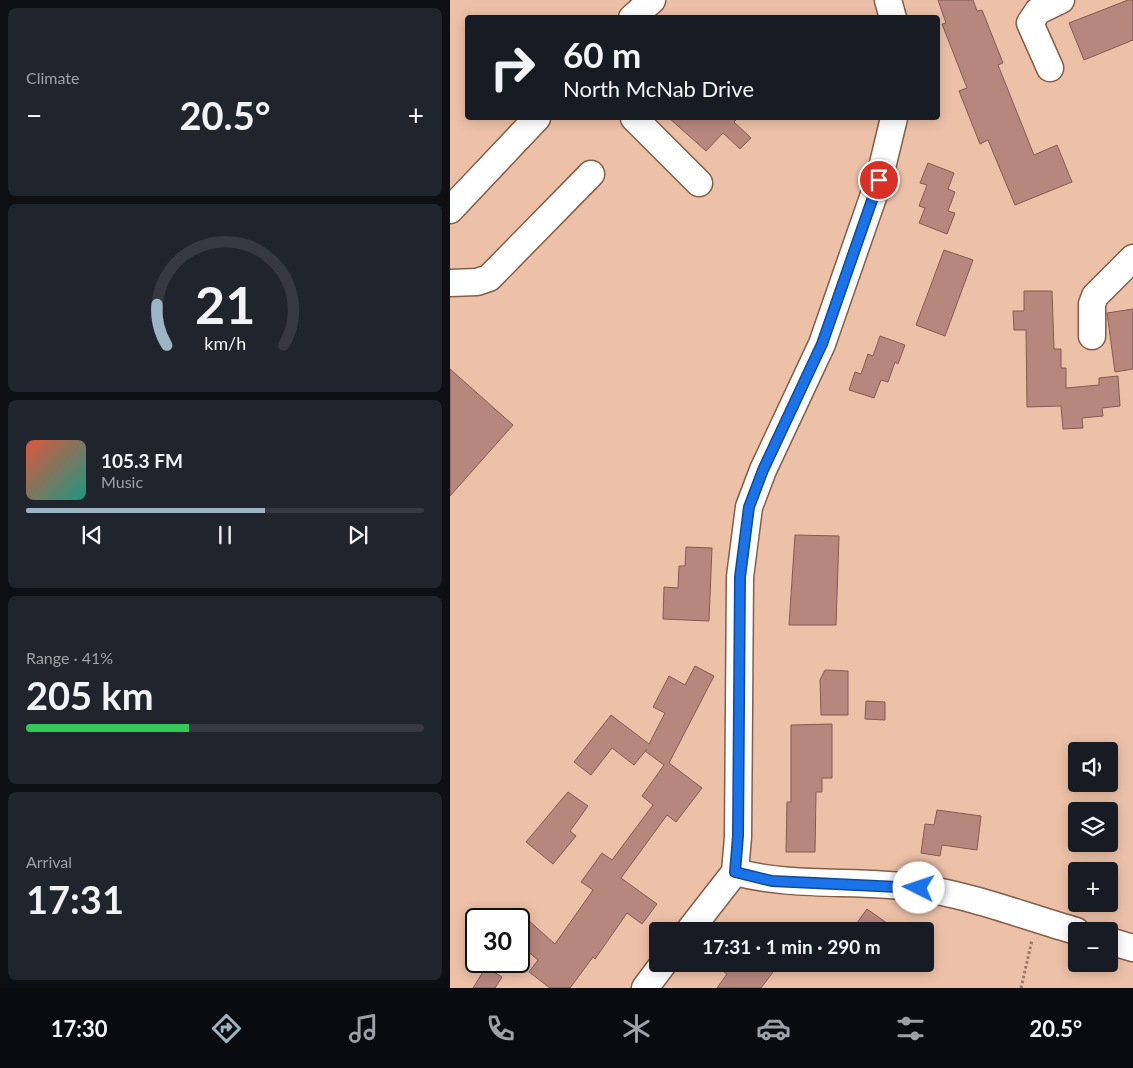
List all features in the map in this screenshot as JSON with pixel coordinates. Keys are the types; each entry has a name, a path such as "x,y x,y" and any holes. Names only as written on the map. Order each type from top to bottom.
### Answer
{"street":[{"path":"635,15 652,0"},
{"path":"888,0 892,15"},
{"path":"1050,68 1030,23 1033,15 1061,0"},
{"path":"450,210 536,120"},
{"path":"636,120 699,183"},
{"path":"696,922 735,872 738,836 740,577 749,507 763,470 822,344 879,180 894,120"},
{"path":"450,283 477,282 490,278 591,174"},
{"path":"1092,336 1092,304 1095,296 1133,258"},
{"path":"735,872 772,881 919,888 954,894 1068,929"},
{"path":"1118,944 1133,948"},
{"path":"645,988 657,972"}],"path":[{"path":"1021,988 1036,920"}],"building":[{"path":"938,0 973,0 977,11 982,10 1003,63 998,65 1034,155 1057,145 1072,182 1015,205 988,140 980,144 959,91 967,88 942,24 946,23"},
{"path":"1128,0 1133,0 1133,40 1084,60 1069,23"},
{"path":"671,120 736,120 734,122 751,138 740,149 723,133 706,151"},
{"path":"928,163 954,173 948,189 955,192 948,211 955,213 947,234 919,223 925,208 919,206 927,185 920,183"},
{"path":"944,250 973,260 945,336 916,325"},
{"path":"1024,291 1052,291 1054,349 1061,349 1061,368 1066,368 1066,388 1099,385 1099,378 1118,376 1120,406 1102,408 1103,416 1082,418 1083,428 1063,429 1061,406 1027,407 1026,330 1014,330 1013,311 1024,311"},
{"path":"1133,309 1133,369 1115,372 1107,313"},
{"path":"880,336 905,345 898,364 895,362 888,382 881,380 874,398 849,390 855,372 861,374 868,354 873,356"},
{"path":"450,369 513,425 450,496"},
{"path":"795,535 839,536 836,625 789,625"},
{"path":"686,547 712,548 709,621 663,619 664,587 678,588 679,566 685,566"},
{"path":"695,666 714,676 669,763 702,788 676,822 667,815 621,878 657,904 642,924 627,913 595,959 593,957 570,988 550,988 530,973 538,960 530,953 530,922 555,944 593,890 581,882 602,853 612,860 653,805 642,796 664,765 645,751 634,765 612,748 591,775 574,762 611,715 649,744 665,713 653,707 669,676 685,685"},
{"path":"825,670 848,671 848,715 821,715 820,680"},
{"path":"866,701 885,702 885,720 865,719"},
{"path":"832,724 832,778 822,778 822,792 816,792 815,852 786,852 787,802 791,802 791,725"},
{"path":"568,792 588,806 570,831 576,836 553,864 526,842"},
{"path":"937,810 981,816 977,850 942,845 940,856 921,853 925,824 934,825"},
{"path":"867,909 885,922 858,922"},
{"path":"724,972 773,972 761,988 717,988 727,974"},
{"path":"482,973 496,973 502,977 495,988 473,988"}],"route":[{"path":"879,180 822,344 782,426 749,507 740,577 738,836 735,872 772,881 873,884 919,888"}]}
